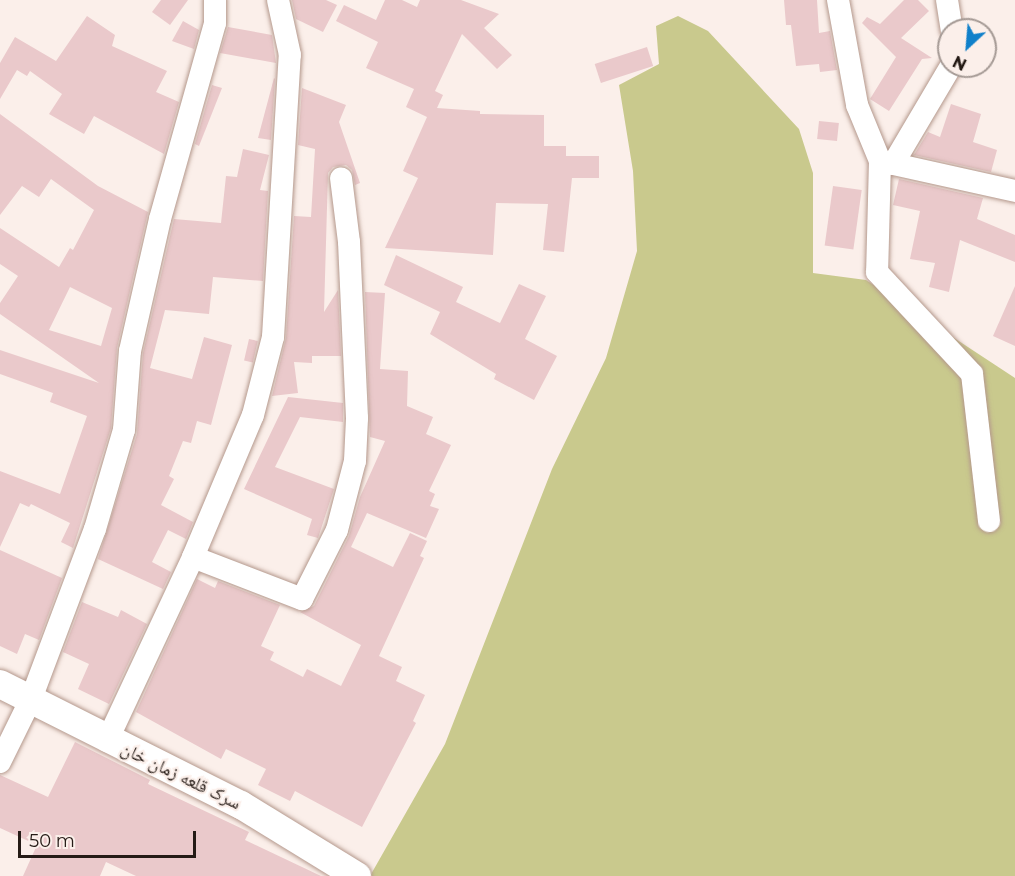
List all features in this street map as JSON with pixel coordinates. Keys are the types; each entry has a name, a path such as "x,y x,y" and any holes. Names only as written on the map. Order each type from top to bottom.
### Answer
{"street":[{"path":"0,762 31,699 94,529 124,430 130,351 163,207 214,23 215,0"},
{"path":"107,741 193,557 253,415 273,338 290,56 278,0"},
{"path":"838,0 857,105 886,162"},
{"path":"947,0 950,18"},
{"path":"943,78 886,162 877,272 972,374 989,521"},
{"path":"886,162 1015,191"},
{"path":"193,557 302,599 337,530 355,461 357,418 349,242 341,178"},
{"name":"سرک قلعه زمان خان","path":"0,684 107,741 240,805 357,876"}],"green space":[{"path":"678,16 708,31 799,129 813,173 813,273 866,280 1015,378 1015,876 370,876 445,744 552,469 606,358 637,251 633,171 619,85 659,64 656,26"}],"building":[{"path":"161,0 188,0 170,25 152,12"},
{"path":"292,0 326,0 337,5 323,32 296,19"},
{"path":"385,0 402,0 417,7 420,0 461,0 499,14 484,28 512,55 497,69 462,34 435,91 443,95 437,108 480,111 480,114 544,115 544,146 566,146 566,156 599,156 599,178 572,178 564,252 543,250 548,204 496,203 493,255 385,248 418,178 403,171 427,117 406,107 414,89 366,68 378,42 336,21 344,5 376,20"},
{"path":"784,0 817,0 819,33 830,31 837,70 820,72 819,64 796,66 791,25 786,25"},
{"path":"904,0 918,0 929,11 901,38 932,58 922,59 889,111 870,99 896,57 862,23 867,17 880,24"},
{"path":"87,16 115,35 112,46 167,71 156,92 179,102 164,154 94,116 84,134 49,114 62,94 30,71 27,76 17,70 0,99 0,63 15,37 56,61"},
{"path":"183,21 199,30 194,49 172,41"},
{"path":"228,27 272,35 276,63 220,53"},
{"path":"647,47 653,66 601,83 595,64"},
{"path":"274,78 271,140 258,138"},
{"path":"212,85 222,88 199,146 195,144"},
{"path":"302,88 346,105 339,122 360,183 355,185 352,170 346,165 333,167 328,173 324,312 338,290 341,356 312,356 312,363 294,362 298,393 272,396 286,338 294,216 311,217 315,149 298,145"},
{"path":"951,104 981,114 973,142 997,150 991,172 914,155 928,132 940,137"},
{"path":"0,114 98,186 148,212 117,348 111,428 73,548 61,542 70,523 31,504 29,507 20,503 0,547 0,471 60,494 87,416 50,402 53,393 0,374 0,350 99,383 0,314 0,303 18,276 0,264 0,228 59,267 70,248 73,250 94,210 51,179 39,197 22,186 0,215","holes":["70,287 112,308 101,346 49,330"]},
{"path":"819,121 839,123 837,141 817,139"},
{"path":"243,149 269,155 260,190 268,191 263,281 213,277 209,314 165,310 150,368 192,379 204,337 232,345 211,425 197,421 191,443 183,441 169,476 174,479 161,505 193,522 186,539 168,530 152,562 171,572 163,589 98,559 137,434 143,353 174,219 221,223 226,176 237,177"},
{"path":"899,179 983,198 977,219 1015,235 1015,262 960,240 949,292 929,287 935,263 910,259 920,211 893,205"},
{"path":"833,186 862,190 853,249 825,245"},
{"path":"396,255 463,287 456,302 500,323 519,284 546,296 525,339 557,356 534,400 494,379 496,374 430,334 440,312 384,285"},
{"path":"1015,286 1015,346 993,336"},
{"path":"365,292 385,293 380,369 408,371 407,406 433,417 426,434 451,445 429,491 435,494 430,506 439,509 426,538 367,513 351,547 393,567 410,533 427,541 420,556 424,558 379,656 402,667 396,681 425,695 413,721 416,723 362,827 295,791 290,801 258,785 266,769 226,749 221,759 136,712 197,579 215,588 218,581 280,605 261,646 274,652 270,660 303,677 307,669 341,686 361,645 300,612 314,606 349,536 360,497 385,441 370,437"},
{"path":"249,339 258,341 253,362 244,360"},
{"path":"288,397 343,403 343,422 300,417 275,467 334,489 318,538 307,535 312,519 244,489"},
{"path":"0,550 62,578 39,640 25,634 17,654 0,646"},
{"path":"82,602 118,617 121,610 147,624 109,704 78,689 89,664 63,652"},
{"path":"75,742 150,780 148,784 249,832 245,840 321,876 136,876 106,862 100,876 23,876 37,845 0,828 0,775 48,797"}]}
